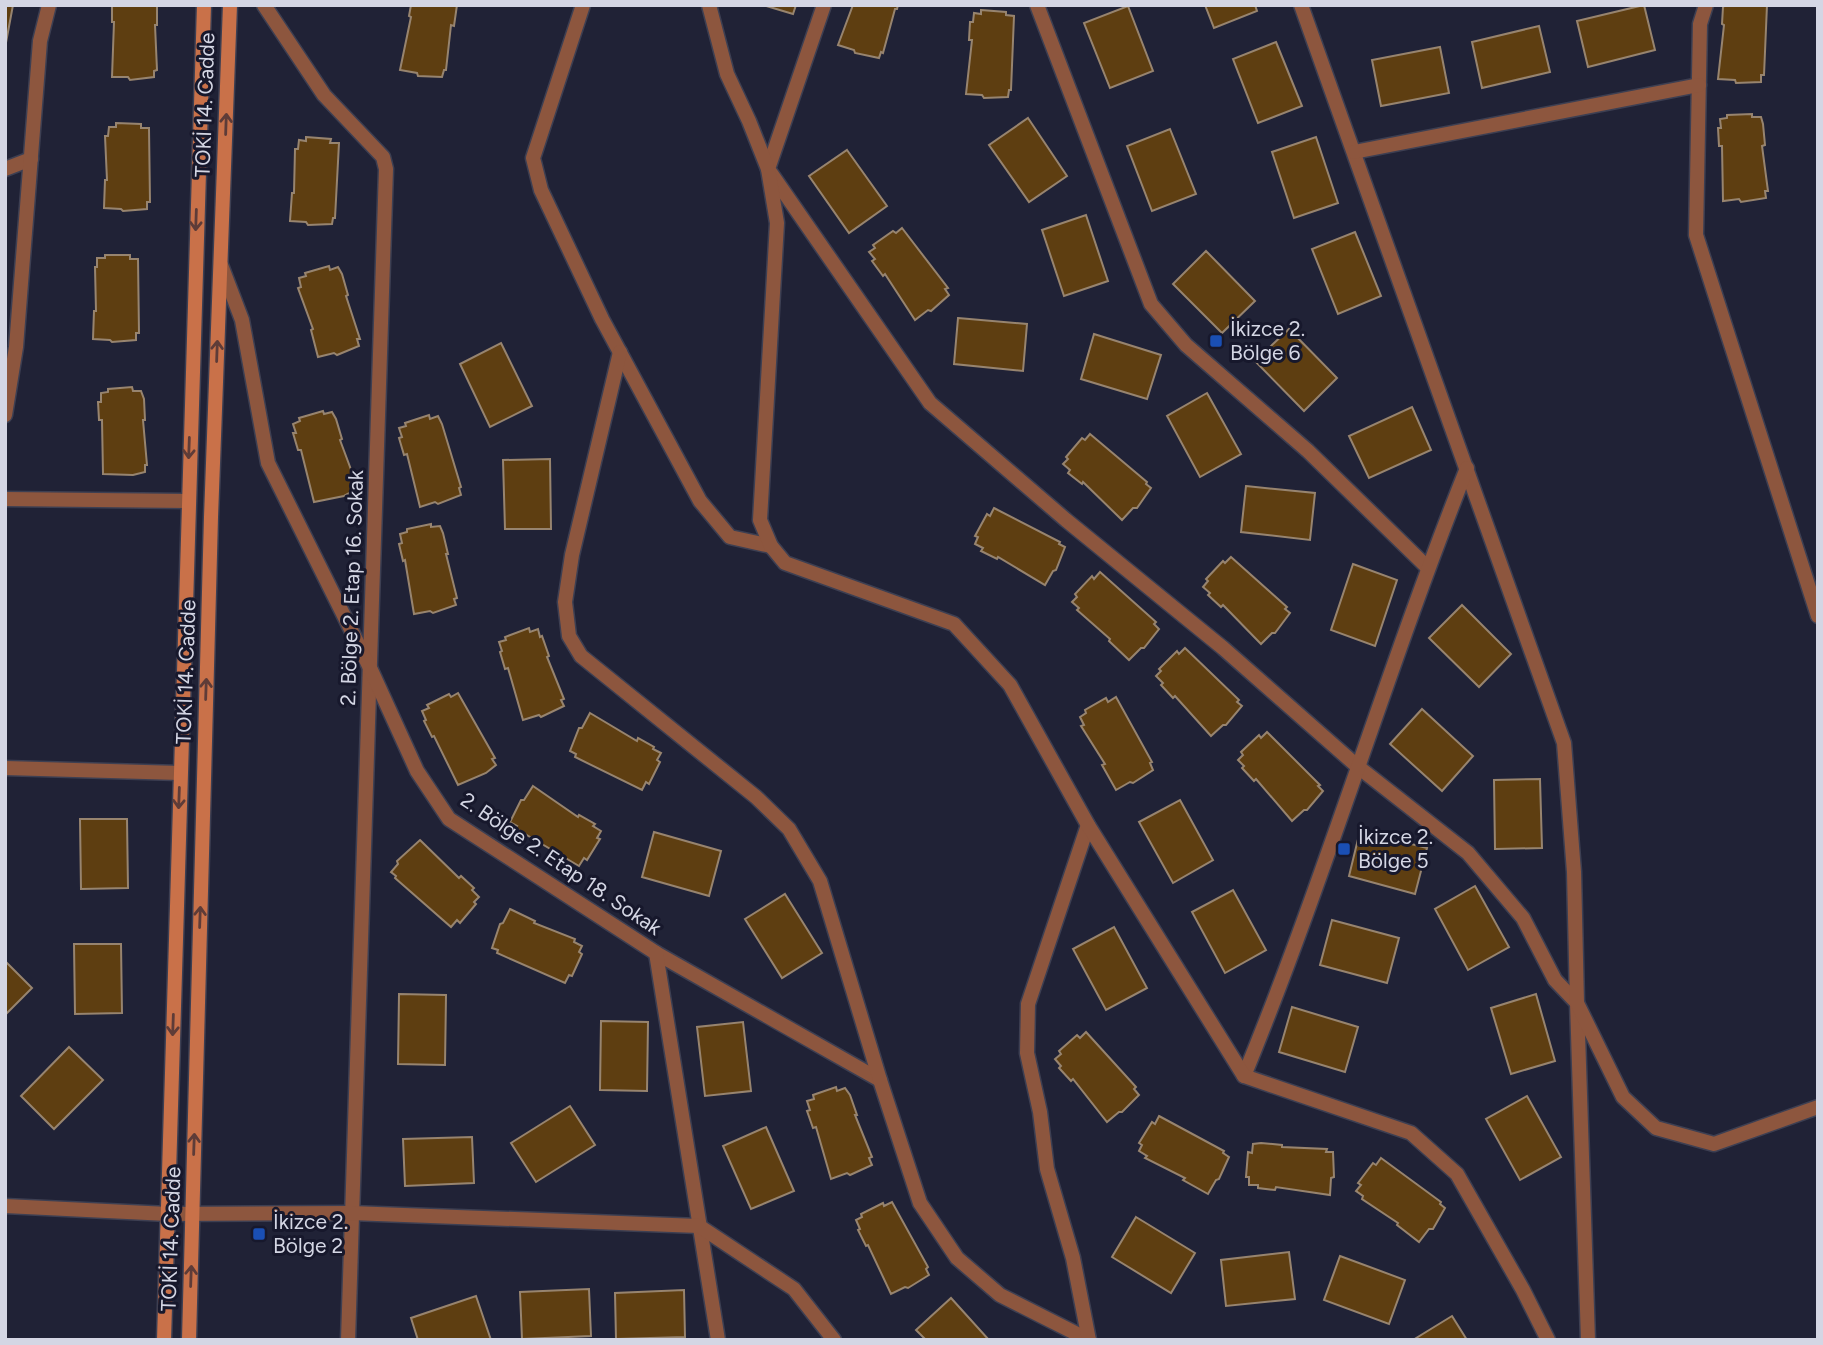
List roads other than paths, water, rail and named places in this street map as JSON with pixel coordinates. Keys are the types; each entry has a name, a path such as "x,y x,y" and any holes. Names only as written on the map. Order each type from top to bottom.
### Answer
{"main road":[{"name":"TOKİ 14. Cadde","path":"164,1340 187,501 204,5"},
{"name":"TOKİ 14. Cadde","path":"189,1340 211,517 230,5"}],"street":[{"path":"5,415 16,347 40,41 49,5"},
{"name":"2. Bölge 2. Etap 16. Sokak","path":"264,5 324,95 378,151 386,169 348,1340"},
{"path":"583,5 533,158 541,190 620,352 700,501 730,537 771,546"},
{"path":"709,5 727,74 768,169 777,223 760,520 771,546 785,563 954,624 1010,685 1088,825 1244,1076 1411,1133 1457,1174 1523,1290 1548,1340"},
{"path":"768,169 824,5"},
{"path":"1037,5 1152,303 1186,345 1308,451 1427,567"},
{"path":"1301,5 1564,743 1574,872 1588,1340"},
{"path":"1706,5 1700,24 1696,235 1818,616"},
{"path":"1354,152 1699,85"},
{"path":"5,169 31,159"},
{"path":"768,169 930,403 1066,520 1223,648 1357,766 1468,853 1523,918 1555,981 1577,1003 1623,1097 1656,1128 1714,1144 1818,1107"},
{"name":"2. Bölge 2. Etap 18. Sokak","path":"220,264 242,320 268,463 371,670 416,771 449,819 656,953 880,1080"},
{"path":"620,352 572,555 565,602 569,636 581,656 756,797 789,829 820,881 920,1203 957,1258 1000,1295 1089,1340"},
{"path":"1244,1076 1332,844 1427,567 1467,468"},
{"path":"5,499 187,501"},
{"path":"5,768 180,773"},
{"path":"1088,825 1028,1004 1027,1053 1040,1112 1047,1169 1073,1258 1089,1340"},
{"path":"656,953 718,1340"},
{"path":"5,1206 168,1214 351,1213 699,1226 794,1289 834,1340"}],"place":[{"name":"İkizce 2. Bölge 6","path":"1216,341"},
{"name":"İkizce 2. Bölge 5","path":"1344,849"},
{"name":"İkizce 2. Bölge 2","path":"259,1234"}]}
